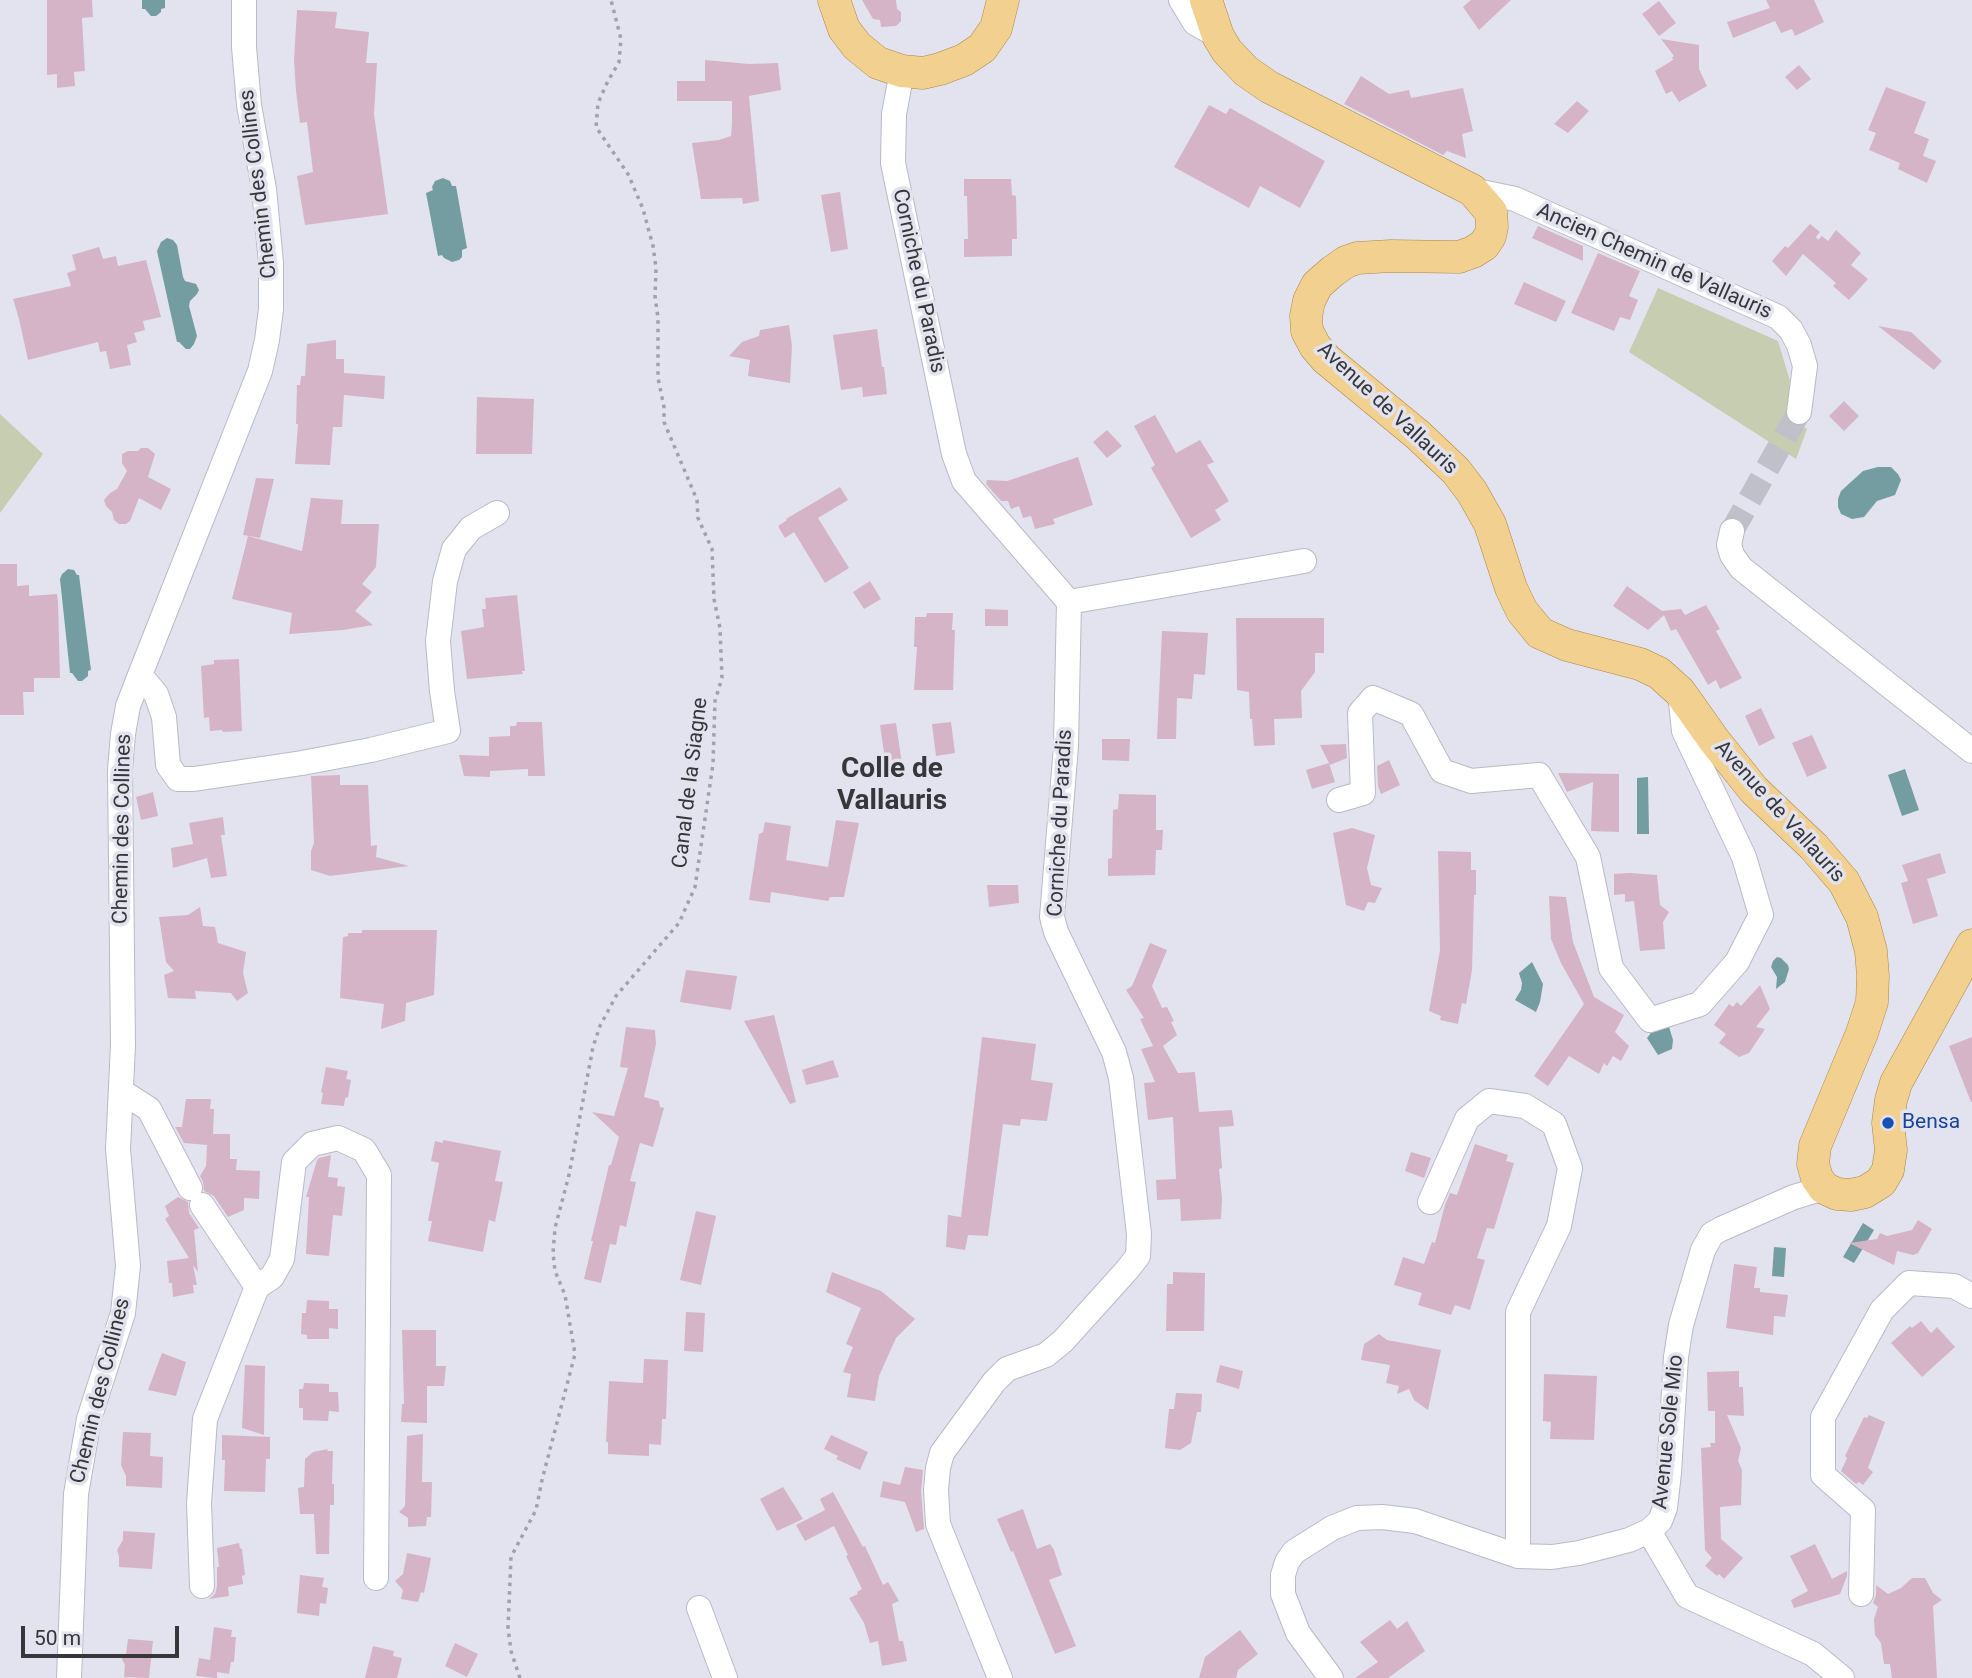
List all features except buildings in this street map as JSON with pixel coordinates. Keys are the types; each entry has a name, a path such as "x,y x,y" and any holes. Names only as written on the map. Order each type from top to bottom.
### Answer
{"main road":[{"path":"834,0 844,29 857,46 877,63 902,71 923,73 964,60 982,48 996,28 1003,0"},
{"name":"Avenue de Vallauris","path":"1206,0 1218,36 1227,51 1246,71 1269,87 1472,190 1490,212 1490,236 1473,252 1459,257 1391,256 1357,258 1346,262 1317,285 1309,301 1307,331 1315,346 1326,359 1418,435 1456,471 1472,492 1490,524 1511,588 1522,611 1540,633 1567,645 1640,664 1659,673 1680,692 1713,740 1754,790 1814,847 1844,882 1862,916 1871,951 1872,1002 1862,1033 1815,1146 1813,1164 1817,1178 1824,1188"},
{"path":"1824,1188 1838,1194 1851,1195 1865,1192 1881,1182 1888,1170 1891,1150 1888,1123 1896,1083 1972,945"}],"street":[{"name":"Chemin des Collines","path":"69,1678 76,1494 89,1419 123,1313 128,1266 118,1149 123,1045 120,770 122,734 128,706 260,371 271,309 271,263 264,189 249,105 244,47 244,0"},
{"path":"1181,0 1195,23 1218,36"},
{"name":"Corniche du Paradis","path":"902,71 894,114 893,163 954,454 964,481 1069,602 1066,746 1052,918 1056,932 1114,1052 1121,1078 1139,1234 1138,1256 1127,1270 1063,1341 1046,1355 1007,1369 994,1382 942,1453 936,1490 938,1524 1000,1678"},
{"name":"Ancien Chemin de Vallauris","path":"1472,190 1515,200 1778,317 1791,330 1805,366 1799,412"},
{"path":"140,675 156,694 164,717 168,765 178,779 302,763 448,731 438,641 445,581 454,549 471,528 497,513"},
{"path":"1732,531 1729,545 1741,568 1972,751"},
{"path":"1069,602 1304,561"},
{"path":"1339,800 1363,793 1360,713 1373,698 1411,714 1442,771 1471,781 1539,775 1588,857 1611,968 1650,1020 1700,1004 1737,962 1761,915 1744,857 1684,731 1680,692"},
{"path":"121,1091 149,1109 196,1196 257,1287"},
{"path":"1430,1202 1467,1119 1489,1101 1525,1106 1554,1124 1570,1168 1559,1226 1518,1312 1518,1556"},
{"path":"202,1586 199,1503 205,1419 257,1287 272,1276 282,1259 294,1162 312,1144 338,1138 364,1150 379,1175 376,1578"},
{"name":"Avenue Sole Mio","path":"1331,1678 1298,1633 1283,1594 1283,1575 1294,1552 1332,1528 1357,1518 1382,1517 1415,1521 1518,1556 1552,1556 1579,1553 1629,1540 1649,1531 1660,1521 1665,1508 1676,1357 1681,1325 1703,1250 1712,1234 1721,1229 1824,1188"},
{"path":"1861,1594 1863,1510 1823,1475 1823,1417 1882,1310 1909,1283 1954,1286 1972,1296"},
{"path":"1649,1531 1687,1596 1813,1654 1842,1678"},
{"path":"699,1608 725,1678"}],"path":[{"name":"Canal de la Siagne","path":"520,1678 511,1651 508,1628 511,1557 536,1510 575,1354 565,1294 555,1271 555,1228 569,1175 593,1047 600,1026 616,996 679,923 695,887 713,764 715,701 722,678 712,549 698,518 697,500 664,422 658,378 658,318 653,246 643,209 628,173 596,127 598,103 619,62 621,39 611,0"}],"shaded area":[{"path":"142,0 165,0 165,8 156,16 151,16 142,9"},
{"path":"443,178 456,186 467,248 462,250 459,260 452,262 442,255 438,256 426,193 433,190 435,181"},
{"path":"167,238 177,245 185,281 196,284 199,290 189,306 197,336 190,349 177,342 157,251 161,242"},
{"path":"1658,288 1778,341 1790,381 1786,415 1807,429 1796,459 1629,352"},
{"path":"0,414 43,454 0,513"},
{"path":"1891,467 1898,474 1901,480 1895,495 1877,501 1864,517 1852,519 1841,514 1838,499 1841,491 1863,471"},
{"path":"68,569 79,575 91,670 82,681 78,681 70,673 60,579"},
{"path":"1905,769 1919,810 1902,816 1888,775"},
{"path":"1648,777 1649,834 1637,834 1637,778"},
{"path":"1777,957 1788,965 1789,969 1785,982 1776,989 1777,977 1771,967"},
{"path":"1532,962 1543,984 1536,1012 1515,1000 1521,990 1519,973"},
{"path":"1669,1027 1673,1040 1672,1049 1658,1055 1647,1038 1654,1029"},
{"path":"1863,1223 1874,1230 1854,1263 1843,1257"},
{"path":"1774,1247 1786,1248 1784,1277 1772,1276"}],"tunnel":[{"path":"1732,531 1799,412"}],"place":[{"name":"Bensa","path":"1888,1123"}],"district":[{"name":"Colle de Vallauris","path":"892,786"}]}
